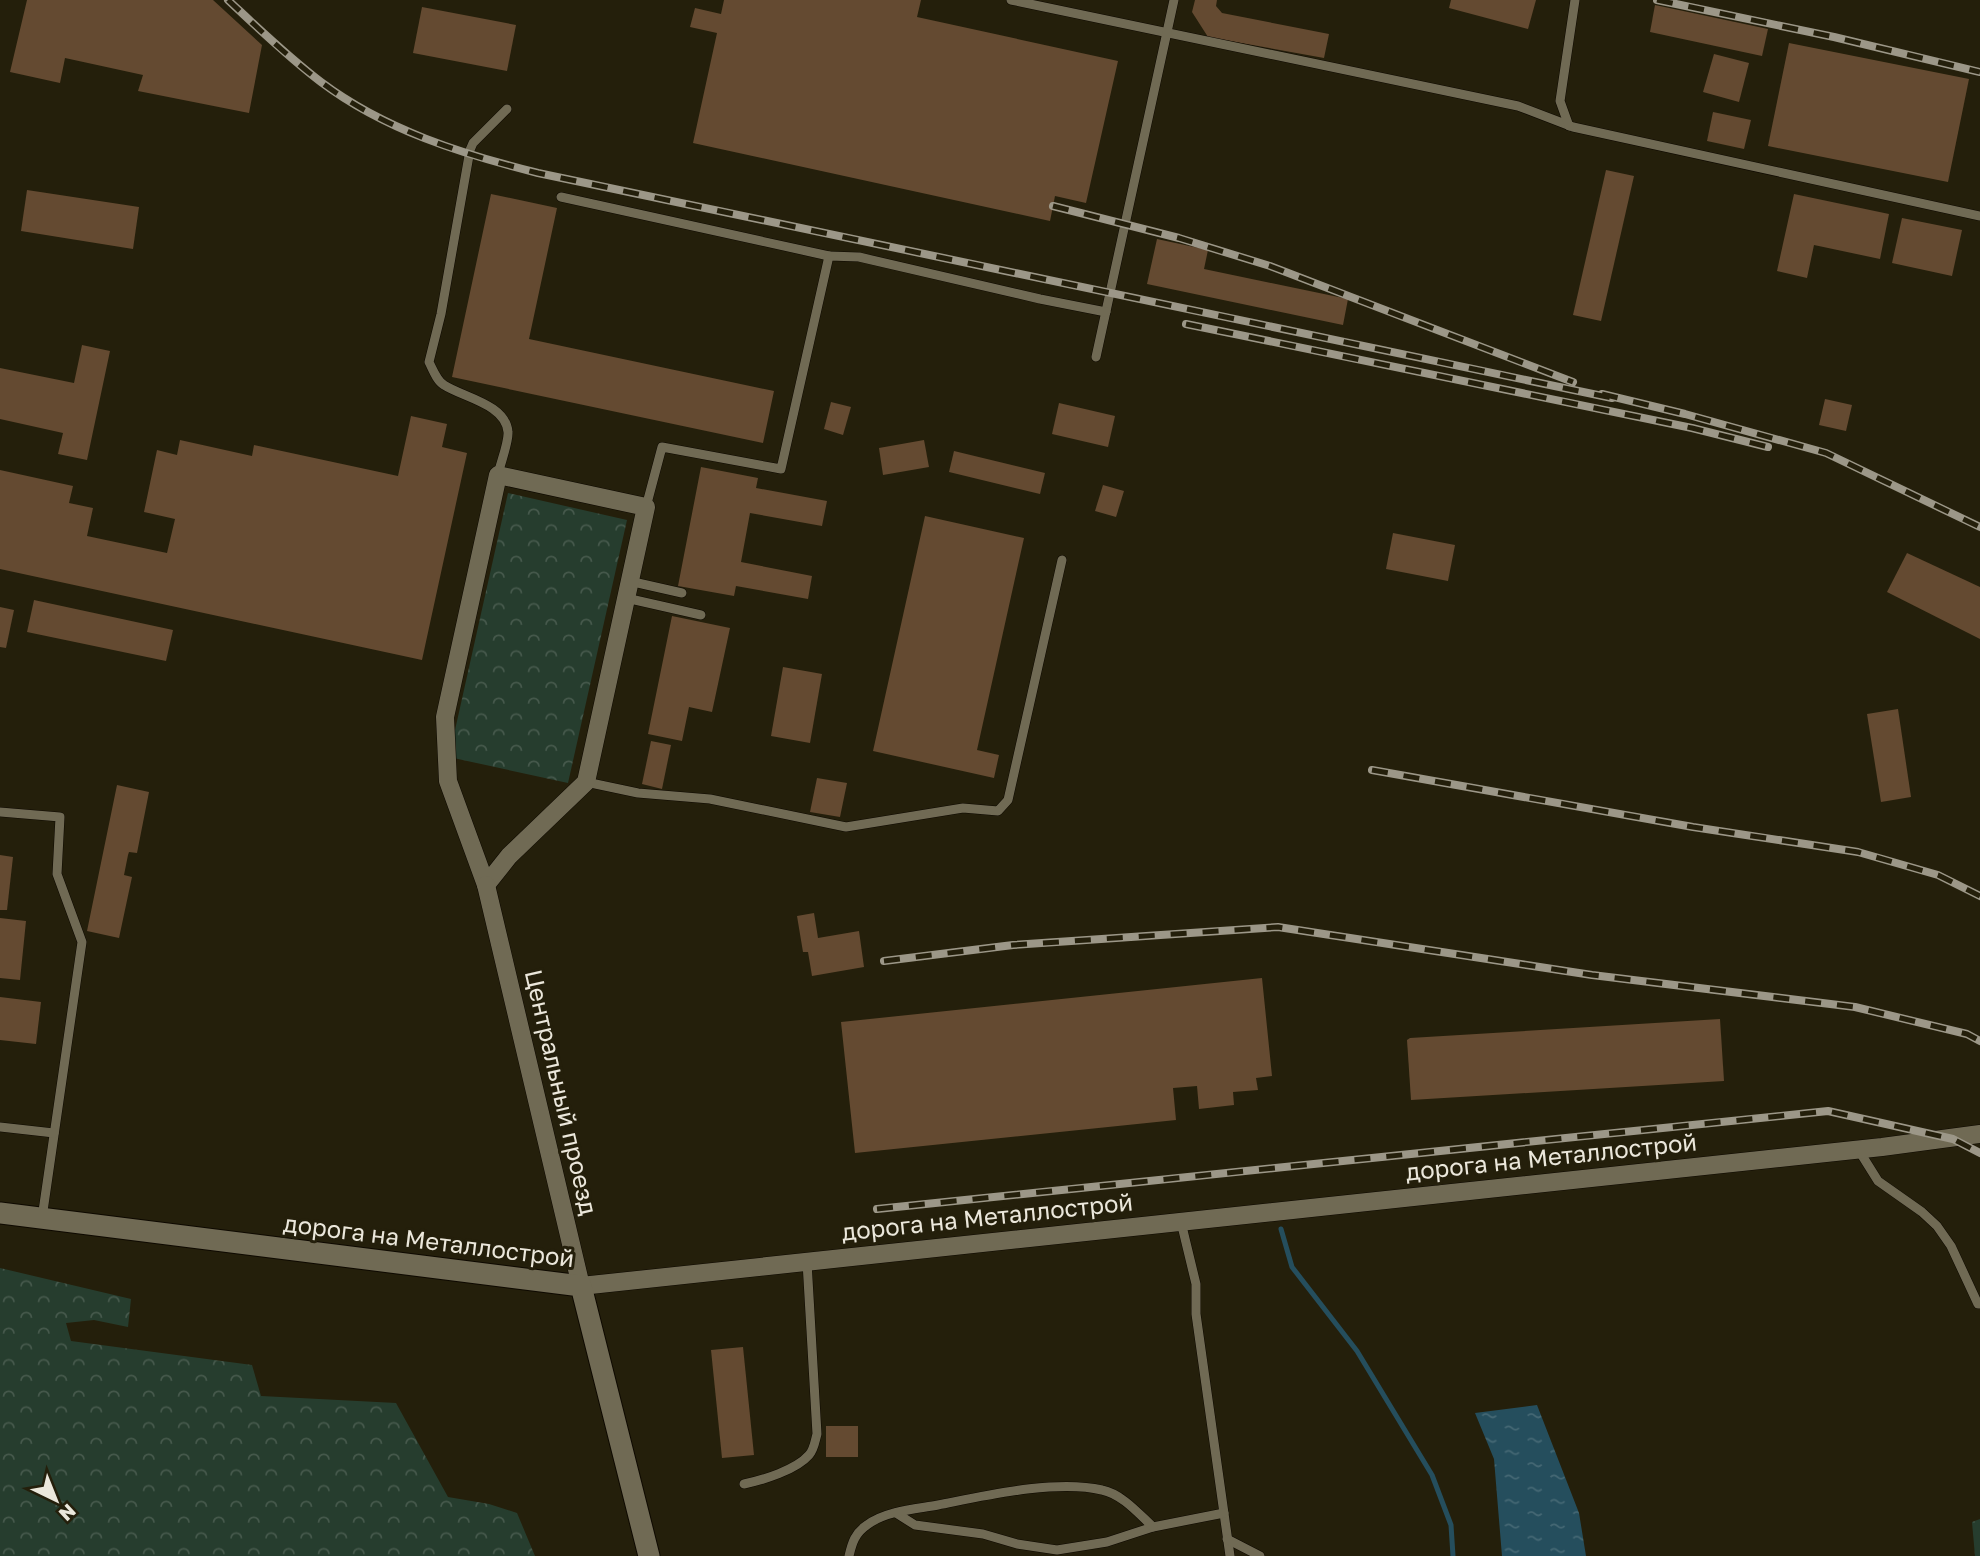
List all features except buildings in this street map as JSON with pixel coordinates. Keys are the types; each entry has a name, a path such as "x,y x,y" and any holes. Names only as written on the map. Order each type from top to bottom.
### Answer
{"street":[{"path":"485,885 509,856 586,782 646,508 498,475"},
{"name":"Центральный проезд","path":"498,475 445,717 447,781 485,885 649,1556"},
{"name":"дорога на Металлострой","path":"0,1213 581,1286 1980,1134"}],"lane":[{"path":"1011,0 1518,106 1569,126 1980,216"},
{"path":"1097,357 1174,0"},
{"path":"1569,126 1560,101 1575,0"},
{"path":"498,475 508,432 503,418 478,399 441,384 429,362 441,314 470,150 473,142 507,109"},
{"path":"561,197 829,256 859,257 1106,312"},
{"path":"646,508 662,447 781,468 829,256"},
{"path":"586,782 638,793 710,799 846,827 962,808 998,811 1008,800 1062,560"},
{"path":"628,590 682,593"},
{"path":"628,590 701,615"},
{"path":"0,812 60,817 57,874 82,942 42,1218"},
{"path":"0,1127 54,1133"},
{"path":"1858,1149 1878,1181 1937,1226 1951,1246 1980,1304"},
{"path":"1181,1222 1196,1284 1196,1314 1230,1556"},
{"path":"744,1484 760,1481 811,1454 817,1434 807,1261"},
{"path":"849,1556 854,1537 868,1523 895,1513 1018,1490 1104,1490 1130,1505 1153,1527"},
{"path":"895,1513 915,1525 983,1534 1017,1544 1071,1552 1153,1527 1224,1513"},
{"path":"1227,1539 1260,1556"}],"green space":[{"path":"508,493 627,520 568,783 449,757"},
{"path":"0,1268 131,1299 128,1327 94,1320 66,1323 71,1341 252,1365 261,1396 396,1403 448,1497 489,1504 517,1513 535,1556 0,1556"},
{"path":"1980,1519 1980,1556 1975,1556 1972,1522"}],"water":[{"path":"1537,1405 1579,1513 1586,1556 1502,1556 1494,1459 1475,1413"}],"waterway":[{"path":"1281,1229 1292,1267 1357,1351 1432,1475 1451,1525 1453,1556"}],"railway":[{"path":"228,0 297,63 346,99 398,127 481,158 538,173 1612,398"},
{"path":"1657,0 1834,37 1980,72"},
{"path":"1053,206 1179,238 1270,266 1573,382"},
{"path":"1186,324 1692,428 1768,447"},
{"path":"1602,394 1826,453 1980,527"},
{"path":"1372,770 1693,827 1858,852 1938,875 1980,896"},
{"path":"884,961 1013,945 1278,927 1592,975 1855,1007 1967,1034 1980,1041"},
{"path":"877,1209 1828,1111 1953,1139 1980,1153"}]}
